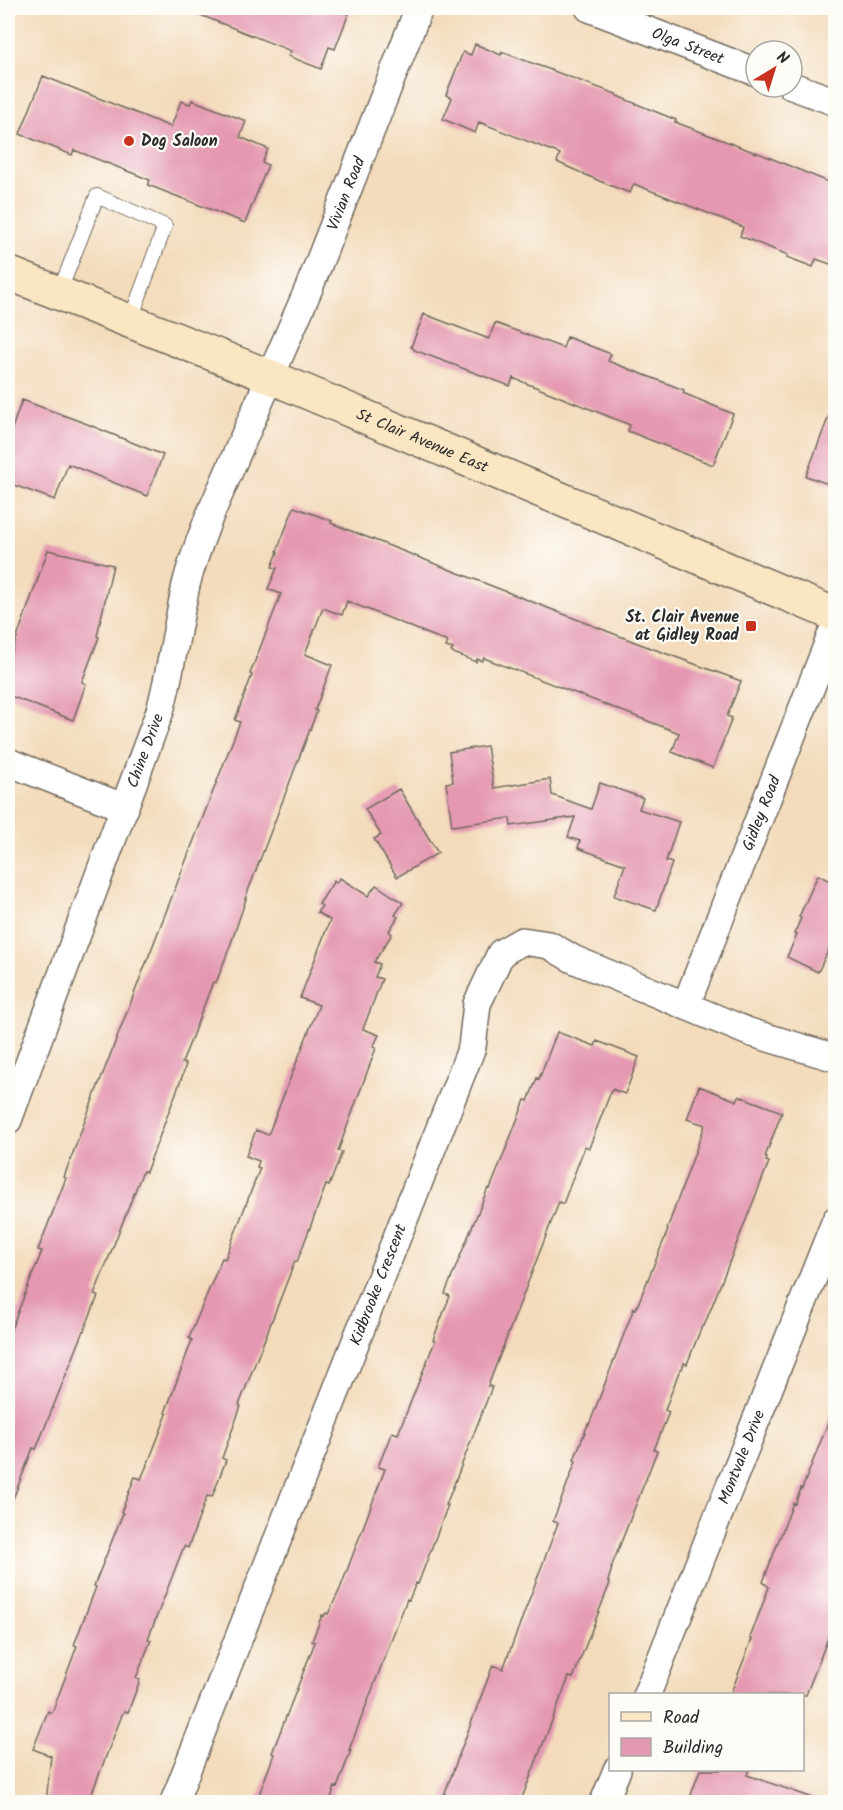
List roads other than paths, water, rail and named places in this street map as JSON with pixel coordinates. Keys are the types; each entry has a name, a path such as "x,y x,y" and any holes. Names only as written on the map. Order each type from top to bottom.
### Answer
{"main road":[{"name":"St Clair Avenue East","path":"8,273 271,377 836,615"}],"street":[{"name":"Vivian Road","path":"271,377 309,288 419,8"},
{"name":"Olga Street","path":"589,8 744,67"},
{"path":"804,90 836,102"},
{"name":"Chine Drive","path":"8,1120 160,711 186,584 196,550 271,377"},
{"name":"Gidley Road","path":"686,1005 836,623"},
{"path":"8,762 125,808"},
{"name":"Kidbrooke Crescent","path":"174,1803 472,1047 477,1004 501,953 522,941 549,945 573,959 686,1005"},
{"path":"686,1005 749,1032 836,1058"},
{"name":"Montvale Drive","path":"648,1693 836,1220"},
{"path":"604,1803 617,1771"}],"lane":[{"path":"59,293 97,196 165,226 130,321"}],"place":[{"name":"Dog Saloon","path":"129,141"},
{"name":"St. Clair Avenue at Gidley Road","path":"751,626"}]}
